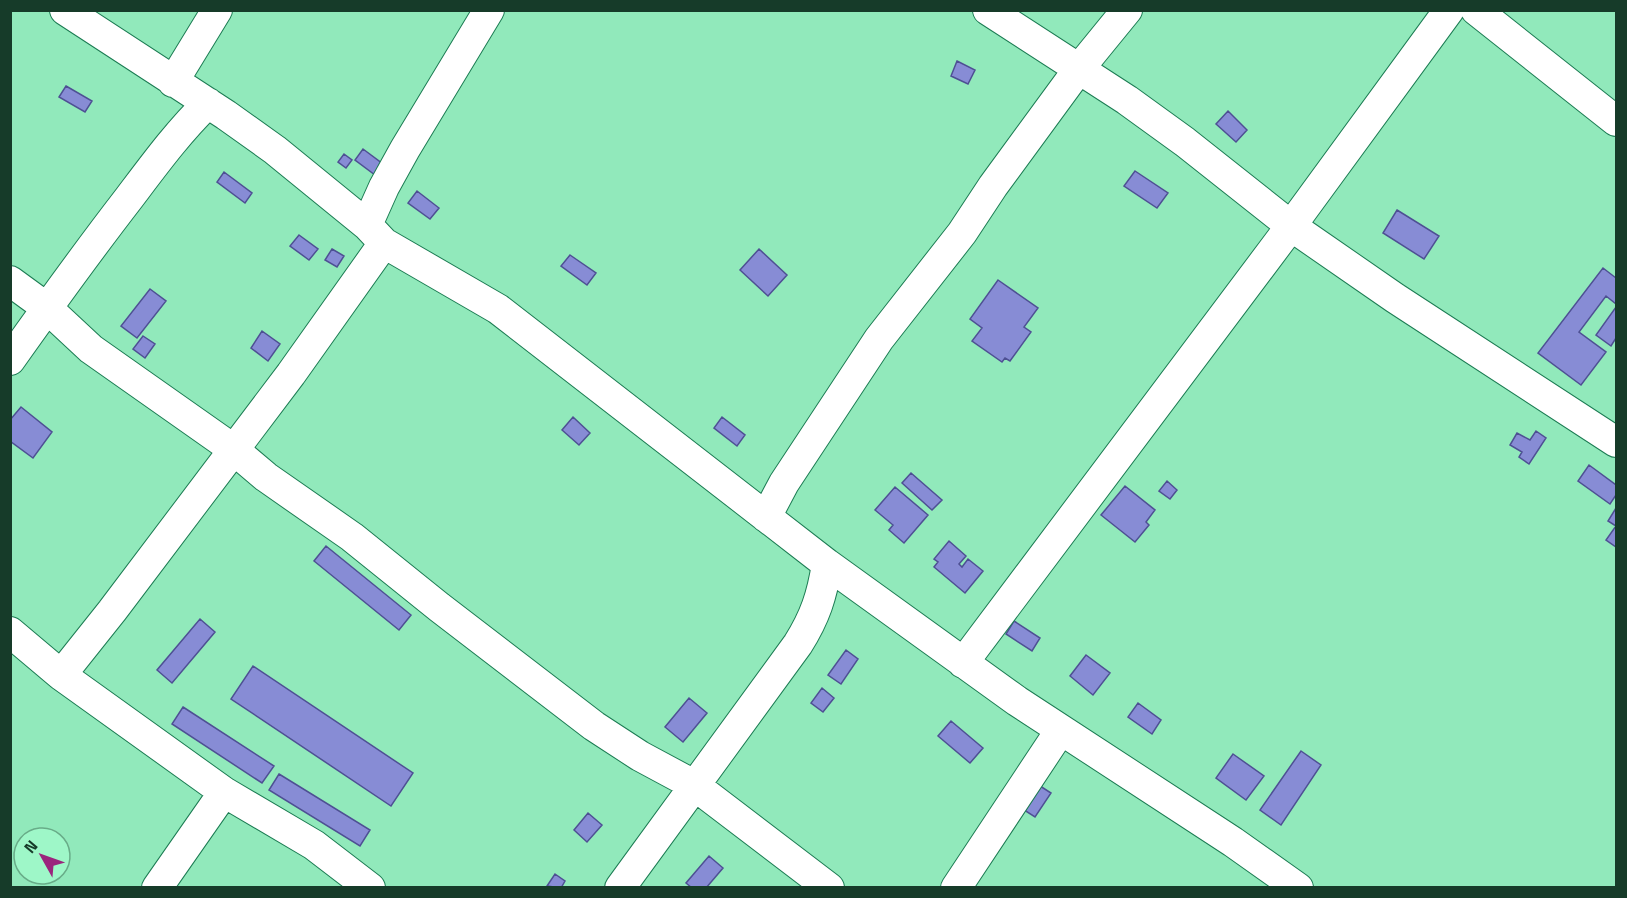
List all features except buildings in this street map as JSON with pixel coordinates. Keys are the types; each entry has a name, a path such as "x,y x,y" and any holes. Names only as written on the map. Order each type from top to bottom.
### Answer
{"street":[{"path":"65,10 275,150 375,234 498,309 826,564 963,663 1060,731 1233,842 1289,885"},
{"path":"173,82 217,10"},
{"path":"61,675 297,366 375,234 384,186 489,10"},
{"path":"988,10 1127,100 1185,142 1291,226 1395,298 1617,442"},
{"path":"766,517 784,483 879,339 962,233 993,186 1078,70 1127,10"},
{"path":"963,663 1291,226 1449,10"},
{"path":"1476,10 1617,121"},
{"path":"10,360 173,141 208,104"},
{"path":"10,281 47,308 91,349 233,449 266,477 352,537 594,726 640,756 694,785 829,888"},
{"path":"620,888 694,785 746,718 811,624 819,603 826,564"},
{"path":"10,632 61,675 224,792 314,845 370,888"},
{"path":"956,888 1060,731"},
{"path":"157,888 224,792"}]}
